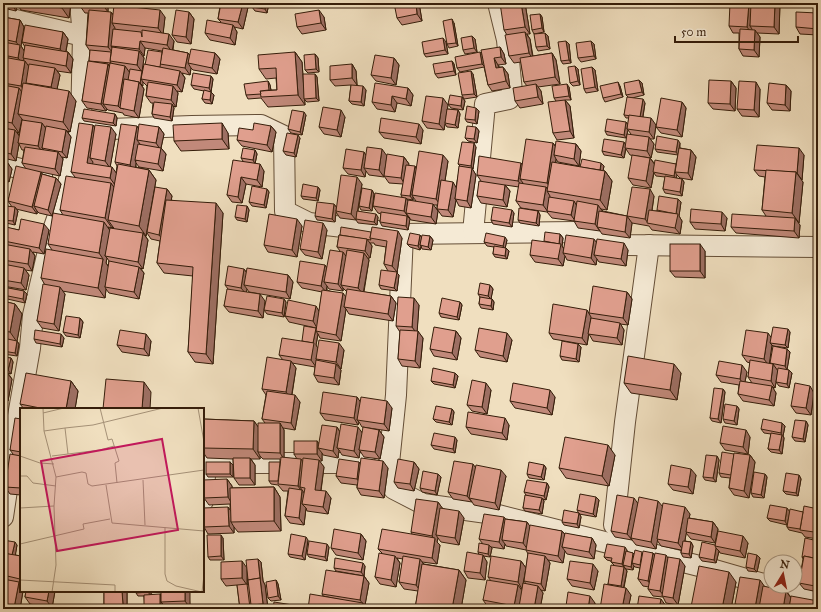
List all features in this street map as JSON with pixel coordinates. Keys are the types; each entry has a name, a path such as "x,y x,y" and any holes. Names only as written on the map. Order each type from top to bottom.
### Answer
{"street":[{"path":"8,506 18,416 30,348 26,313 66,193 81,124 82,36 80,3"},
{"path":"473,233 485,104 509,98 512,92 506,40 498,3"},
{"path":"3,17 82,36"},
{"path":"81,124 110,129 261,125 284,136 285,211 309,223 403,234 576,232 627,245 818,248"},
{"path":"3,164 69,182"},
{"path":"403,234 396,395 388,463 394,489 424,504 494,514 612,544 742,586 788,591 818,602"},
{"path":"612,544 625,422 649,245"},
{"path":"204,488 206,463 388,463"}],"building":[{"path":"33,3 62,3 62,8"},
{"path":"80,3 103,3 103,5 80,6"},
{"path":"221,3 243,3 238,22 218,19"},
{"path":"253,3 266,3 265,9 252,7"},
{"path":"394,3 416,3 417,14 397,18"},
{"path":"500,3 521,3 525,27 504,30"},
{"path":"730,3 749,3 747,27 729,26"},
{"path":"751,3 775,3 774,27 750,26"},
{"path":"114,5 160,10 158,28 112,23"},
{"path":"89,10 111,12 108,47 86,45"},
{"path":"176,10 189,12 186,37 172,35"},
{"path":"319,10 321,23 297,27 295,14"},
{"path":"796,12 818,13 818,29 796,27"},
{"path":"540,14 542,28 532,30 530,15"},
{"path":"3,17 20,20 16,42 3,39"},
{"path":"452,19 456,43 447,44 443,21"},
{"path":"207,20 233,25 230,38 205,33"},
{"path":"25,25 63,32 60,49 22,42"},
{"path":"113,29 141,32 142,37 142,30 169,34 167,45 140,41 139,49 111,46"},
{"path":"740,29 755,30 754,50 739,49"},
{"path":"525,32 529,53 509,56 505,35"},
{"path":"545,33 547,46 536,47 534,34"},
{"path":"472,36 474,48 463,50 461,38"},
{"path":"443,38 445,50 424,54 422,42"},
{"path":"566,41 569,60 561,61 558,42"},
{"path":"591,41 594,56 578,58 576,43"},
{"path":"3,42 20,45 18,58 3,55"},
{"path":"25,45 68,52 66,66 23,58"},
{"path":"112,47 139,51 137,65 110,61"},
{"path":"500,47 501,57 494,58 496,68 503,67 506,81 488,85 481,50"},
{"path":"163,48 188,53 185,68 160,64"},
{"path":"191,49 215,53 212,68 188,63"},
{"path":"90,50 111,52 111,63 89,61"},
{"path":"148,50 162,52 160,67 145,65"},
{"path":"295,52 298,95 261,97 260,91 277,90 276,68 259,69 258,55"},
{"path":"480,52 482,64 457,68 455,57"},
{"path":"552,53 555,77 524,82 520,58"},
{"path":"315,54 316,69 305,70 304,55"},
{"path":"375,55 394,58 391,78 371,75"},
{"path":"3,57 25,61 21,86 3,83"},
{"path":"88,61 108,64 101,104 82,101"},
{"path":"452,61 454,71 435,74 433,64"},
{"path":"110,63 125,66 118,106 103,104"},
{"path":"29,64 55,68 51,87 26,83"},
{"path":"144,64 180,71 177,85 141,79"},
{"path":"352,64 352,78 330,80 330,66"},
{"path":"575,66 578,81 570,83 568,67"},
{"path":"592,67 595,87 584,89 581,69"},
{"path":"130,69 142,71 140,83 128,80"},
{"path":"471,71 474,94 462,95 458,73"},
{"path":"193,73 211,76 209,88 191,85"},
{"path":"303,74 315,74 316,98 304,99"},
{"path":"124,79 139,82 134,111 120,108"},
{"path":"639,80 642,92 626,95 624,83"},
{"path":"709,80 731,81 730,104 708,103"},
{"path":"268,81 269,90 260,91 261,94 246,95 244,84"},
{"path":"739,81 756,82 754,110 737,109"},
{"path":"148,82 173,86 171,100 146,96"},
{"path":"618,82 621,94 603,98 600,86"},
{"path":"23,83 69,91 63,122 18,114"},
{"path":"375,83 408,88 406,99 392,96 391,105 372,102"},
{"path":"769,83 786,85 785,105 767,103"},
{"path":"536,84 538,97 515,101 513,88"},
{"path":"567,84 569,96 554,98 552,86"},
{"path":"3,85 19,88 12,123 3,121"},
{"path":"351,85 363,86 361,102 349,101"},
{"path":"204,90 211,92 210,100 202,99"},
{"path":"450,95 462,97 461,106 448,104"},
{"path":"426,96 443,98 439,124 422,121"},
{"path":"627,97 643,99 640,117 624,115"},
{"path":"661,98 682,102 677,130 656,127"},
{"path":"565,100 570,131 553,133 548,102"},
{"path":"154,102 172,104 170,117 152,114"},
{"path":"467,106 476,108 475,120 465,119"},
{"path":"323,107 341,110 337,130 319,127"},
{"path":"84,109 115,114 113,123 82,118"},
{"path":"447,109 458,110 455,125 445,123"},
{"path":"292,110 304,112 300,132 288,129"},
{"path":"629,115 651,118 649,132 627,129"},
{"path":"381,118 419,124 416,137 379,132"},
{"path":"607,119 626,122 624,135 605,131"},
{"path":"22,120 42,123 38,146 18,143"},
{"path":"79,123 93,125 87,163 112,167 110,178 71,172"},
{"path":"222,123 222,139 174,141 173,125"},
{"path":"254,123 271,126 267,145 237,140 239,128 253,130"},
{"path":"121,124 137,126 130,165 115,162"},
{"path":"139,124 159,127 156,143 137,140"},
{"path":"95,125 111,127 105,161 90,158"},
{"path":"46,126 66,130 62,152 42,148"},
{"path":"467,126 476,127 474,139 465,138"},
{"path":"3,128 15,130 11,154 3,152"},
{"path":"287,133 298,135 294,153 283,151"},
{"path":"627,134 649,137 647,151 625,148"},
{"path":"657,136 678,140 676,152 655,149"},
{"path":"526,139 553,143 547,183 520,179"},
{"path":"604,139 624,142 621,155 602,151"},
{"path":"556,141 576,144 574,159 554,155"},
{"path":"462,142 474,143 471,166 458,164"},
{"path":"138,144 161,148 158,164 135,160"},
{"path":"757,145 799,148 797,173 754,170"},
{"path":"25,147 58,152 55,169 22,163"},
{"path":"367,147 382,149 379,170 364,168"},
{"path":"243,148 255,150 253,160 241,158"},
{"path":"679,148 691,150 688,173 675,172"},
{"path":"346,149 364,152 361,170 343,168"},
{"path":"419,151 443,155 436,199 412,195"},
{"path":"387,154 404,157 401,178 384,176"},
{"path":"632,155 650,158 646,181 628,178"},
{"path":"479,156 521,163 518,181 477,175"},
{"path":"582,159 601,163 600,170 580,167"},
{"path":"233,160 260,164 257,180 241,177 238,197 227,195"},
{"path":"655,160 676,164 674,176 653,172"},
{"path":"3,161 7,162 4,175 3,175"},
{"path":"552,162 605,171 600,200 547,191"},
{"path":"118,164 149,170 139,226 108,220"},
{"path":"406,165 415,166 410,196 401,195"},
{"path":"16,166 41,172 32,207 8,201"},
{"path":"459,166 472,168 467,201 455,199"},
{"path":"766,170 796,172 792,213 762,210"},
{"path":"42,174 56,178 48,210 34,206"},
{"path":"341,175 357,177 351,214 336,211"},
{"path":"66,176 111,183 105,218 60,210"},
{"path":"665,176 682,179 680,192 663,189"},
{"path":"441,180 453,182 448,210 437,209"},
{"path":"479,181 505,185 503,200 477,196"},
{"path":"519,183 546,187 543,205 516,201"},
{"path":"303,184 318,187 316,198 301,196"},
{"path":"252,186 267,189 264,205 249,202"},
{"path":"155,187 167,189 159,235 147,232"},
{"path":"632,187 650,189 645,219 627,216"},
{"path":"362,188 372,190 369,208 359,206"},
{"path":"375,193 406,198 404,211 373,206"},
{"path":"659,196 678,199 676,214 657,210"},
{"path":"549,197 574,201 571,215 547,211"},
{"path":"166,200 216,203 206,354 188,352 193,267 157,263"},
{"path":"408,200 433,204 431,217 406,213"},
{"path":"577,201 598,205 595,224 574,221"},
{"path":"317,202 334,204 332,219 315,216"},
{"path":"237,205 247,206 245,219 235,217"},
{"path":"6,206 15,207 13,221 3,220"},
{"path":"493,207 512,210 509,223 491,220"},
{"path":"519,208 538,211 536,223 518,220"},
{"path":"691,209 722,212 721,224 690,222"},
{"path":"649,210 678,214 675,228 647,223"},
{"path":"357,211 376,214 374,222 356,219"},
{"path":"599,211 627,216 625,232 597,227"},
{"path":"381,212 407,216 406,226 380,222"},
{"path":"53,213 104,222 99,253 48,244"},
{"path":"269,214 297,219 292,250 264,245"},
{"path":"732,214 795,218 794,231 731,227"},
{"path":"21,219 44,224 39,248 4,241 6,227 19,230"},
{"path":"305,220 323,223 318,252 300,249"},
{"path":"3,227 6,228 4,244 3,243"},
{"path":"341,227 371,232 371,240 340,235"},
{"path":"372,227 398,231 392,266 384,264 387,241 370,238"},
{"path":"110,228 143,233 138,262 105,256"},
{"path":"545,232 560,234 559,244 544,241"},
{"path":"410,233 420,235 418,246 407,244"},
{"path":"486,233 505,237 503,246 484,242"},
{"path":"339,235 367,239 365,251 337,247"},
{"path":"422,235 430,236 428,247 420,245"},
{"path":"566,235 594,239 591,258 563,253"},
{"path":"597,239 624,243 621,259 594,255"},
{"path":"532,240 561,244 558,259 530,255"},
{"path":"3,244 30,249 28,264 3,260"},
{"path":"670,244 700,244 700,271 670,271"},
{"path":"494,246 506,248 505,256 493,254"},
{"path":"46,249 103,259 98,288 41,278"},
{"path":"330,250 343,252 338,284 324,282"},
{"path":"347,250 364,253 358,288 341,285"},
{"path":"109,261 139,267 134,292 105,287"},
{"path":"300,261 325,265 321,286 297,282"},
{"path":"3,264 24,268 21,283 3,280"},
{"path":"228,266 244,269 241,288 225,285"},
{"path":"247,268 288,275 286,292 244,285"},
{"path":"381,270 397,272 394,288 379,285"},
{"path":"480,283 490,285 488,296 478,294"},
{"path":"43,284 60,287 54,324 37,321"},
{"path":"593,286 627,292 623,318 589,313"},
{"path":"3,287 24,291 23,299 3,295"},
{"path":"227,289 260,294 258,311 224,306"},
{"path":"347,289 391,296 388,314 344,307"},
{"path":"322,290 343,293 336,335 316,331"},
{"path":"267,296 284,299 282,313 264,310"},
{"path":"398,297 414,298 412,327 396,326"},
{"path":"480,297 492,299 491,306 479,304"},
{"path":"442,298 460,302 457,317 439,313"},
{"path":"288,300 316,306 313,321 285,316"},
{"path":"3,301 15,304 10,332 3,331"},
{"path":"553,304 587,310 582,338 549,333"},
{"path":"66,316 80,318 78,335 63,332"},
{"path":"591,318 620,323 617,338 588,334"},
{"path":"304,326 316,328 313,343 302,341"},
{"path":"434,327 456,331 452,353 430,349"},
{"path":"773,327 788,329 785,345 770,343"},
{"path":"479,328 507,333 503,356 475,350"},
{"path":"35,330 61,334 60,344 34,339"},
{"path":"120,330 146,334 144,349 117,345"},
{"path":"400,330 418,331 415,361 398,359"},
{"path":"746,330 768,333 764,359 742,355"},
{"path":"3,338 17,341 15,353 3,351"},
{"path":"282,338 314,343 311,360 279,355"},
{"path":"319,340 339,343 336,362 316,359"},
{"path":"562,341 578,344 576,359 560,356"},
{"path":"773,346 787,349 785,366 770,363"},
{"path":"628,356 674,364 670,390 624,383"},
{"path":"3,357 11,358 8,370 3,370"},
{"path":"267,357 291,361 286,392 262,389"},
{"path":"316,360 336,364 334,378 314,375"},
{"path":"750,360 773,364 771,381 748,377"},
{"path":"719,361 742,365 740,379 716,375"},
{"path":"433,368 455,373 453,385 431,381"},
{"path":"778,368 789,370 787,384 776,382"},
{"path":"3,372 7,373 3,394"},
{"path":"26,373 71,381 66,408 40,408 20,404"},
{"path":"106,379 144,382 142,408 103,408"},
{"path":"472,380 486,383 482,407 467,405"},
{"path":"740,381 772,386 769,400 738,394"},
{"path":"513,383 550,390 547,408 510,401"},
{"path":"795,383 810,386 806,408 791,406"},
{"path":"714,388 723,389 718,419 710,418"},
{"path":"267,391 295,395 291,423 262,419"},
{"path":"323,392 357,397 354,418 320,413"},
{"path":"361,397 387,401 384,424 357,420"},
{"path":"725,404 737,406 734,421 723,419"},
{"path":"436,406 452,409 449,422 433,419"},
{"path":"468,412 505,418 502,433 466,427"},
{"path":"15,418 20,419 20,452 10,450"},
{"path":"204,419 254,421 253,449 204,448"},
{"path":"763,419 782,423 781,433 761,429"},
{"path":"795,420 806,421 803,439 792,437"},
{"path":"258,423 280,423 280,453 258,452"},
{"path":"341,424 358,427 354,451 337,448"},
{"path":"322,425 337,427 333,451 318,448"},
{"path":"723,426 746,430 743,447 720,443"},
{"path":"363,427 379,430 375,452 359,450"},
{"path":"434,433 455,437 453,449 431,445"},
{"path":"771,433 782,435 779,450 768,449"},
{"path":"565,437 608,445 602,476 559,468"},
{"path":"294,441 317,441 317,454 294,454"},
{"path":"722,452 734,454 731,475 719,473"},
{"path":"734,453 750,455 744,491 729,488"},
{"path":"10,454 20,456 20,488 5,487"},
{"path":"706,455 717,456 713,478 703,477"},
{"path":"281,457 301,459 298,486 278,484"},
{"path":"233,458 250,458 250,478 234,478"},
{"path":"303,458 319,460 315,490 326,491 323,507 302,504 305,488 300,487"},
{"path":"361,458 383,461 379,491 357,488"},
{"path":"339,459 359,462 357,479 336,476"},
{"path":"398,459 414,462 410,484 394,482"},
{"path":"454,461 473,464 467,496 448,492"},
{"path":"206,462 230,462 230,474 206,474"},
{"path":"269,462 280,462 278,481 269,481"},
{"path":"529,462 544,465 541,477 527,474"},
{"path":"476,465 501,470 495,503 469,498"},
{"path":"671,465 691,469 688,487 668,484"},
{"path":"423,471 438,474 435,491 420,488"},
{"path":"754,472 765,474 761,495 751,493"},
{"path":"786,473 799,475 796,493 783,491"},
{"path":"227,479 228,497 204,498 204,480"},
{"path":"527,480 547,483 544,496 524,492"},
{"path":"274,487 274,521 231,522 230,488"},
{"path":"289,488 302,490 299,518 285,516"},
{"path":"580,494 596,497 593,514 577,510"},
{"path":"525,495 542,498 539,510 523,508"},
{"path":"617,495 634,498 627,534 611,531"},
{"path":"639,497 658,501 651,542 631,538"},
{"path":"416,499 438,502 432,536 411,532"},
{"path":"663,503 685,507 678,543 657,539"},
{"path":"770,505 787,508 785,521 767,518"},
{"path":"804,506 818,509 814,532 800,530"},
{"path":"228,507 229,526 204,527 204,508"},
{"path":"440,508 459,511 455,538 436,535"},
{"path":"790,509 803,512 800,529 787,527"},
{"path":"564,510 579,513 577,524 562,522"},
{"path":"484,514 504,517 499,542 479,539"},
{"path":"688,518 713,522 711,537 686,532"},
{"path":"505,519 527,522 523,543 502,540"},
{"path":"530,525 562,531 558,556 526,550"},
{"path":"334,529 361,534 358,553 331,548"},
{"path":"382,529 435,538 432,558 378,549"},
{"path":"718,531 743,536 740,551 715,546"},
{"path":"565,533 592,538 589,552 562,547"},
{"path":"291,534 306,537 302,556 288,554"},
{"path":"207,535 221,535 221,556 208,557"},
{"path":"805,538 818,541 814,558 803,557"},
{"path":"3,540 15,542 12,555 3,553"},
{"path":"309,541 327,544 325,557 307,554"},
{"path":"683,541 691,542 689,554 681,553"},
{"path":"702,542 715,545 714,560 699,557"},
{"path":"479,543 489,545 488,554 478,552"},
{"path":"607,544 625,547 622,564 611,562 612,558 604,557"},
{"path":"635,550 642,552 640,565 632,563"},
{"path":"626,551 633,553 631,567 623,565"},
{"path":"643,551 653,553 648,581 638,579"},
{"path":"467,552 483,555 480,573 464,571"},
{"path":"3,553 20,556 20,579 3,575"},
{"path":"379,553 395,556 391,580 375,577"},
{"path":"528,553 545,556 541,584 524,581"},
{"path":"655,553 666,555 660,591 648,589"},
{"path":"748,553 757,555 754,569 746,567"},
{"path":"403,556 420,559 416,585 399,582"},
{"path":"491,556 521,561 518,582 488,577"},
{"path":"804,556 818,559 818,570 815,586 803,584"},
{"path":"668,557 680,559 673,598 662,596"},
{"path":"335,558 363,563 361,572 334,568"},
{"path":"258,559 260,578 248,580 246,560"},
{"path":"242,561 242,578 221,579 221,562"},
{"path":"570,561 593,564 590,583 567,579"},
{"path":"422,564 459,570 452,609 415,609"},
{"path":"611,565 624,567 621,586 608,584"},
{"path":"699,566 729,572 722,609 702,609 691,607"},
{"path":"326,570 364,576 360,600 322,594"},
{"path":"740,577 760,580 755,608 735,604"},
{"path":"260,578 263,604 251,605 248,580"},
{"path":"3,579 19,582 14,608 3,606"},
{"path":"276,580 278,596 268,598 266,582"},
{"path":"487,580 518,585 514,606 483,600"},
{"path":"523,583 538,586 534,609 519,607"},
{"path":"247,584 250,608 240,609 237,585"},
{"path":"604,584 626,588 622,609 600,609"},
{"path":"763,586 763,594 786,594 783,609 759,608"},
{"path":"26,592 49,592 47,601 25,597"},
{"path":"104,592 122,592 123,605 104,606"},
{"path":"161,592 185,592 185,601 161,602"},
{"path":"568,592 590,596 588,609 566,606"},
{"path":"160,594 160,608 144,608 144,595"},
{"path":"310,594 363,603 362,609 308,609"},
{"path":"639,596 661,599 659,609 637,609"},
{"path":"791,596 818,601 818,609 789,609"},
{"path":"274,602 305,607 304,609 273,609"},
{"path":"662,606 680,609 661,609"}]}
